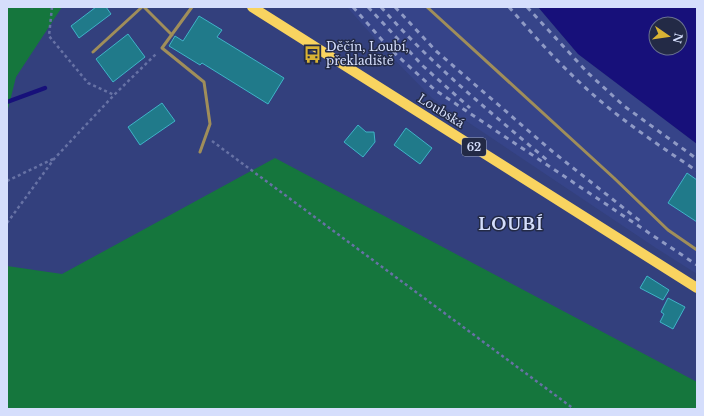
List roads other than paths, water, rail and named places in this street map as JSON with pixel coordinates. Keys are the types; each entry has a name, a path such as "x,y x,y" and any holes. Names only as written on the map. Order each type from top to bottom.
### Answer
{"main road":[{"name":"Loubská","path":"252,7 697,288"}],"lane":[{"path":"93,52 143,7 172,35"},
{"path":"192,7 162,48 204,82 210,124 200,152"},
{"path":"427,7 614,178 668,230 697,250"}],"waterway":[{"path":"7,102 45,88"}],"railway":[{"path":"353,7 389,48 435,90 697,265"},
{"path":"368,7 423,66 470,108"},
{"path":"381,7 440,68 547,160"},
{"path":"395,7 436,51 553,152 640,221"},
{"path":"509,7 558,61 602,102 642,133 697,171"},
{"path":"527,7 588,73 624,106 697,159"}],"place":[{"name":"Děčín, Loubí, překladiště","path":"313,54"}],"district":[{"name":"LOUBÍ","path":"511,224"}]}
